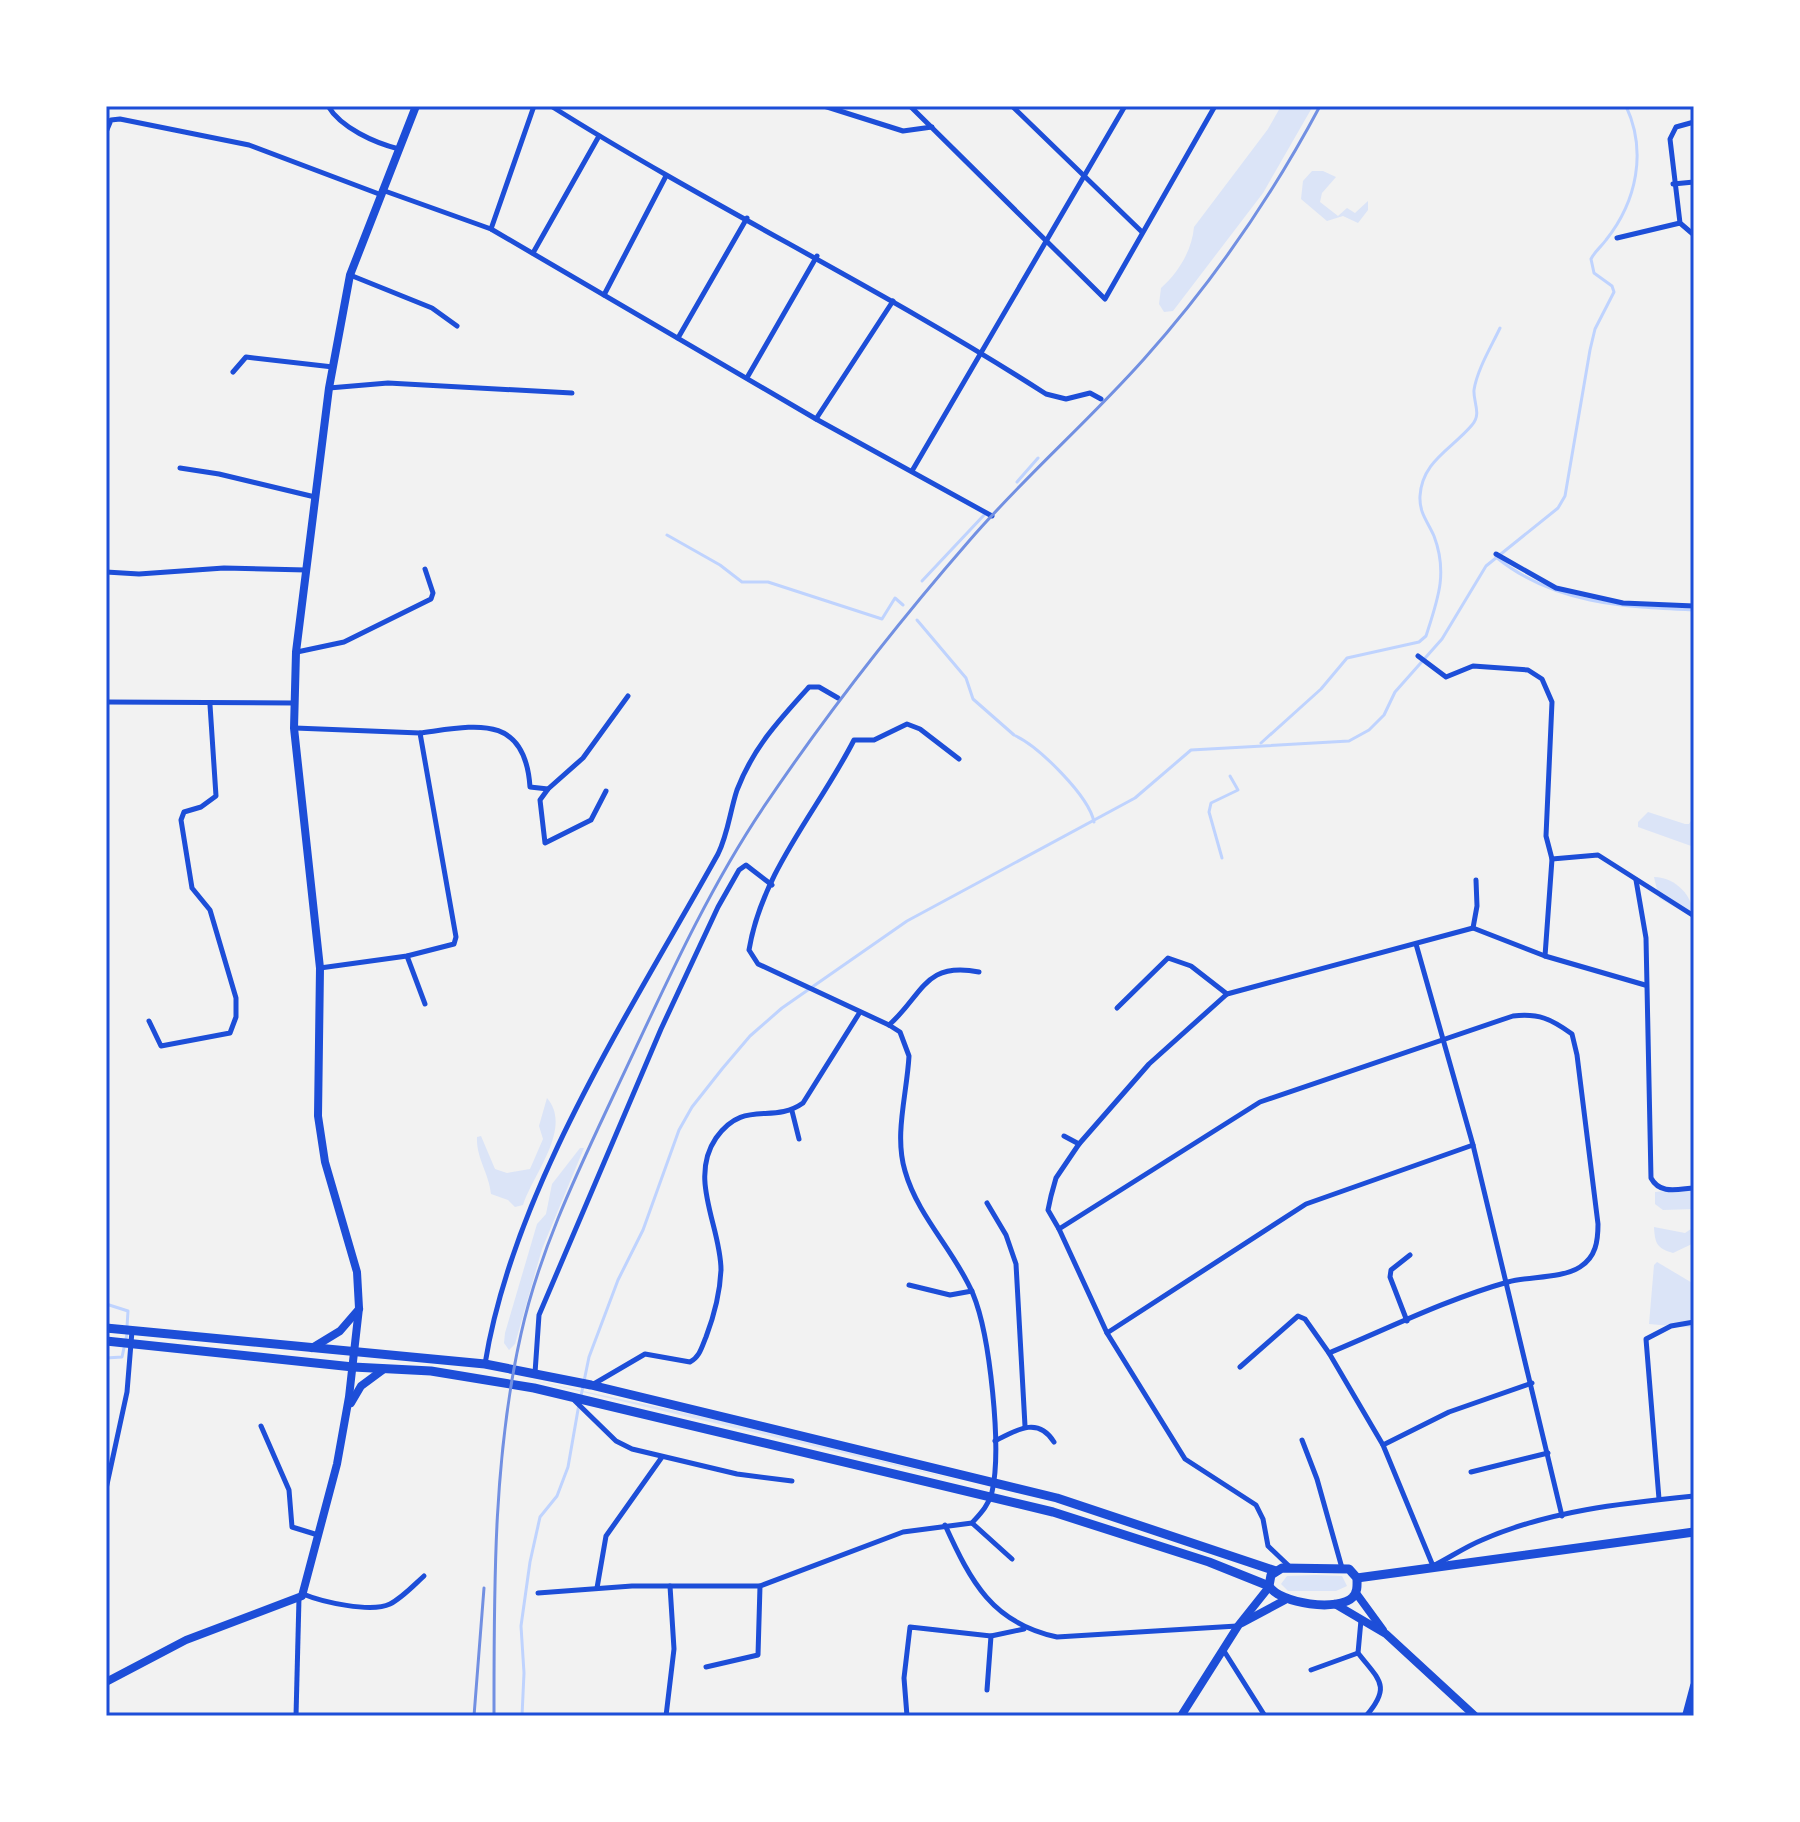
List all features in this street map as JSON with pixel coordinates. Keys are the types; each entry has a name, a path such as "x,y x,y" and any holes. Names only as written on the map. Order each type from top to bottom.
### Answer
{"main road":[{"path":"106,1682 186,1640 301,1596 319,1535 345,1419 359,1308 357,1272 325,1162 319,1127 320,968 294,728 296,652 329,388 350,275 416,106"},
{"path":"312,1348 340,1331 359,1308"},
{"path":"106,1328 485,1364 591,1385 1057,1498 1276,1571 1342,1568 1357,1578 1694,1532"},
{"path":"106,1341 480,1377 534,1388 991,1495 1209,1562 1269,1587 1285,1600"},
{"path":"235,1353 236,1341"},
{"path":"345,1419 361,1386 384,1369"},
{"path":"1181,1716 1238,1626 1269,1587 1276,1571"},
{"path":"1357,1578 1356,1593 1386,1634 1475,1716"},
{"path":"1335,1604 1356,1593"},
{"path":"1238,1626 1285,1600 1335,1604 1386,1634"},
{"path":"1686,1716 1694,1686"}],"street":[{"path":"328,106 333,115 375,143 399,149"},
{"path":"491,229 534,106"},
{"path":"551,106 666,176 817,256 1054,398 1066,399 1083,392 1101,399"},
{"path":"824,106 897,130 918,132 932,127"},
{"path":"910,106 1105,299 1215,106"},
{"path":"1012,106 1142,232"},
{"path":"912,471 1044,240 1125,106"},
{"path":"106,132 111,120 120,119 230,141 289,158 491,229 748,376 816,419 992,516"},
{"path":"1694,122 1676,127 1672,134 1673,184 1680,223 1694,235"},
{"path":"533,253 599,136"},
{"path":"604,295 666,176"},
{"path":"1673,184 1694,182"},
{"path":"678,338 747,218"},
{"path":"1617,238 1680,223"},
{"path":"748,376 817,256"},
{"path":"350,275 432,308 457,326"},
{"path":"816,419 893,301"},
{"path":"233,372 246,357 333,367"},
{"path":"329,388 388,383 572,393"},
{"path":"180,468 315,497"},
{"path":"1496,554 1556,588 1623,603 1694,606"},
{"path":"106,572 139,574 224,568 307,570"},
{"path":"296,652 344,642 431,599 433,593 425,569"},
{"path":"1418,656 1446,677 1473,666 1528,670 1542,679 1552,702 1554,716 1548,759 1546,836 1552,859 1545,956"},
{"path":"485,1364 493,1317 534,1201 667,939 722,844 738,789 757,746 809,687 819,687 838,698"},
{"path":"606,791 591,820 545,843 540,800 583,758 628,696"},
{"path":"106,702 210,705 269,700 295,703"},
{"path":"149,1021 161,1046 230,1033 236,1017 236,998 210,910 192,888 181,820 184,812 201,807 216,796 210,705"},
{"path":"959,759 920,729 907,724 874,740 854,740 835,776 784,855 752,935 751,958 889,1025 906,1041 909,1056 901,1124 904,1169 926,1215 972,1291 985,1342 995,1441 993,1482 991,1495 972,1523"},
{"path":"294,728 420,733 486,726 501,730 516,743 530,787 548,789"},
{"path":"320,968 407,956 454,944 456,937 420,733"},
{"path":"1552,859 1598,855 1694,916"},
{"path":"536,1374 539,1315 661,1029 718,907 739,870 746,865 772,885"},
{"path":"1473,928 1477,906 1476,880"},
{"path":"1636,880 1646,938 1651,1178 1655,1185 1667,1190 1694,1188"},
{"path":"1291,1568 1268,1546 1263,1519 1256,1505 1185,1459 1107,1333 1048,1210 1056,1178 1079,1144 1149,1064 1227,994 1473,928 1545,956 1645,985"},
{"path":"1416,944 1508,1282 1562,1516"},
{"path":"407,956 425,1004"},
{"path":"1117,1008 1168,958 1191,966 1227,994"},
{"path":"889,1025 926,981 941,971 979,972"},
{"path":"591,1385 645,1354 690,1362 697,1358 713,1321 721,1272 719,1248 705,1197 709,1151 724,1128 740,1115 792,1111 822,1078 860,1012"},
{"path":"1059,1229 1260,1102 1513,1016 1536,1014 1553,1020 1572,1034 1598,1224 1597,1243 1591,1258 1578,1269 1508,1282 1329,1353"},
{"path":"792,1111 799,1139"},
{"path":"1064,1136 1079,1144"},
{"path":"1107,1333 1306,1204 1473,1145"},
{"path":"987,1203 1006,1235 1016,1264 1025,1426"},
{"path":"1407,1321 1390,1277 1391,1270 1410,1255"},
{"path":"909,1285 950,1295 972,1291"},
{"path":"1240,1367 1298,1316 1305,1319 1329,1353 1383,1445 1433,1566 1483,1539 1562,1516 1694,1496"},
{"path":"1659,1499 1646,1339 1671,1326 1694,1322"},
{"path":"106,1489 127,1392 132,1331"},
{"path":"1383,1445 1449,1412 1532,1383"},
{"path":"571,1397 616,1441 662,1457 737,1474 792,1481"},
{"path":"261,1426 289,1490 292,1527 319,1535"},
{"path":"995,1441 1025,1426 1044,1430 1054,1442"},
{"path":"1302,1440 1317,1479 1342,1568"},
{"path":"1471,1472 1548,1453"},
{"path":"597,1588 606,1536 662,1457"},
{"path":"538,1593 597,1588 760,1586 903,1532 972,1523 1012,1559"},
{"path":"945,1525 981,1593 995,1608 1025,1629 1057,1637 1238,1626"},
{"path":"296,1716 301,1596 325,1602 381,1607 424,1576"},
{"path":"666,1716 674,1649 670,1586"},
{"path":"706,1667 758,1655 760,1586"},
{"path":"1361,1619 1358,1653 1381,1683 1382,1691 1381,1699 1366,1716"},
{"path":"907,1716 904,1678 910,1627 991,1636 1025,1629"},
{"path":"987,1690 991,1636"},
{"path":"1223,1650 1265,1716"},
{"path":"1311,1670 1358,1653"}],"shaded area":[{"path":"1281,106 1313,106 1263,193 1173,311 1164,312 1159,304 1161,288 1184,260 1194,227 1268,129"},
{"path":"1312,171 1323,171 1336,177 1322,193 1320,202 1338,216 1347,208 1355,213 1368,201 1368,210 1358,223 1343,216 1327,221 1301,199 1303,181"},
{"path":"1648,812 1685,824 1689,824 1694,816 1694,847 1638,827 1638,822"},
{"path":"1654,877 1670,880 1682,890 1691,903 1694,918 1659,898"},
{"path":"547,1098 554,1110 556,1123 553,1137 523,1205 515,1207 508,1200 491,1194 478,1152 477,1137 481,1136 495,1169 507,1173 530,1169 543,1139 539,1126"},
{"path":"580,1148 584,1148 542,1249 515,1344 509,1350 504,1343 505,1333 537,1224 546,1214 552,1184"},
{"path":"1694,1188 1694,1209 1663,1210 1655,1204 1655,1192"},
{"path":"1654,1227 1685,1233 1694,1227 1694,1243 1673,1253 1668,1251 1658,1244"},
{"path":"1657,1262 1694,1284 1694,1328 1649,1324 1654,1265"},
{"path":"523,1378 755,1428 969,1483"},
{"path":"1287,1576 1342,1576 1347,1586 1336,1591 1288,1591 1281,1584"}],"waterway":[{"path":"581,1396 589,1357 618,1280 643,1230 679,1130 692,1107 750,1036 782,1008 907,921 1135,798 1191,750 1349,741 1369,730 1384,715 1395,692 1442,639 1486,566 1558,508 1565,496 1595,329 1614,292 1612,286 1594,273 1591,259 1617,225 1636,175 1636,140 1626,106"},
{"path":"1261,743 1321,689 1347,658 1419,642 1426,636 1441,574 1438,549 1421,507 1422,484 1432,464 1475,421 1476,382 1500,328"},
{"path":"1017,482 1038,458"},
{"path":"922,581 985,514"},
{"path":"667,535 720,565 742,582 768,582 882,619 895,598 903,605"},
{"path":"1496,557 1518,573 1565,594 1616,604 1694,610"},
{"path":"917,620 966,678 973,699 1014,735"},
{"path":"1016,736 1062,773 1083,799 1094,822"},
{"path":"1222,858 1209,812 1211,803 1238,790 1230,776"},
{"path":"106,1304 128,1311 127,1327"},
{"path":"106,1358 122,1357 127,1334"},
{"path":"522,1716 524,1673 521,1626 530,1562 540,1517 557,1496 568,1467 579,1404"}],"railway":[{"path":"494,1716 495,1572 500,1476 512,1381 529,1302 575,1179 702,911 763,808 862,672 990,517 1123,382 1169,330 1261,206 1320,106"},
{"path":"474,1716 484,1588"}]}
